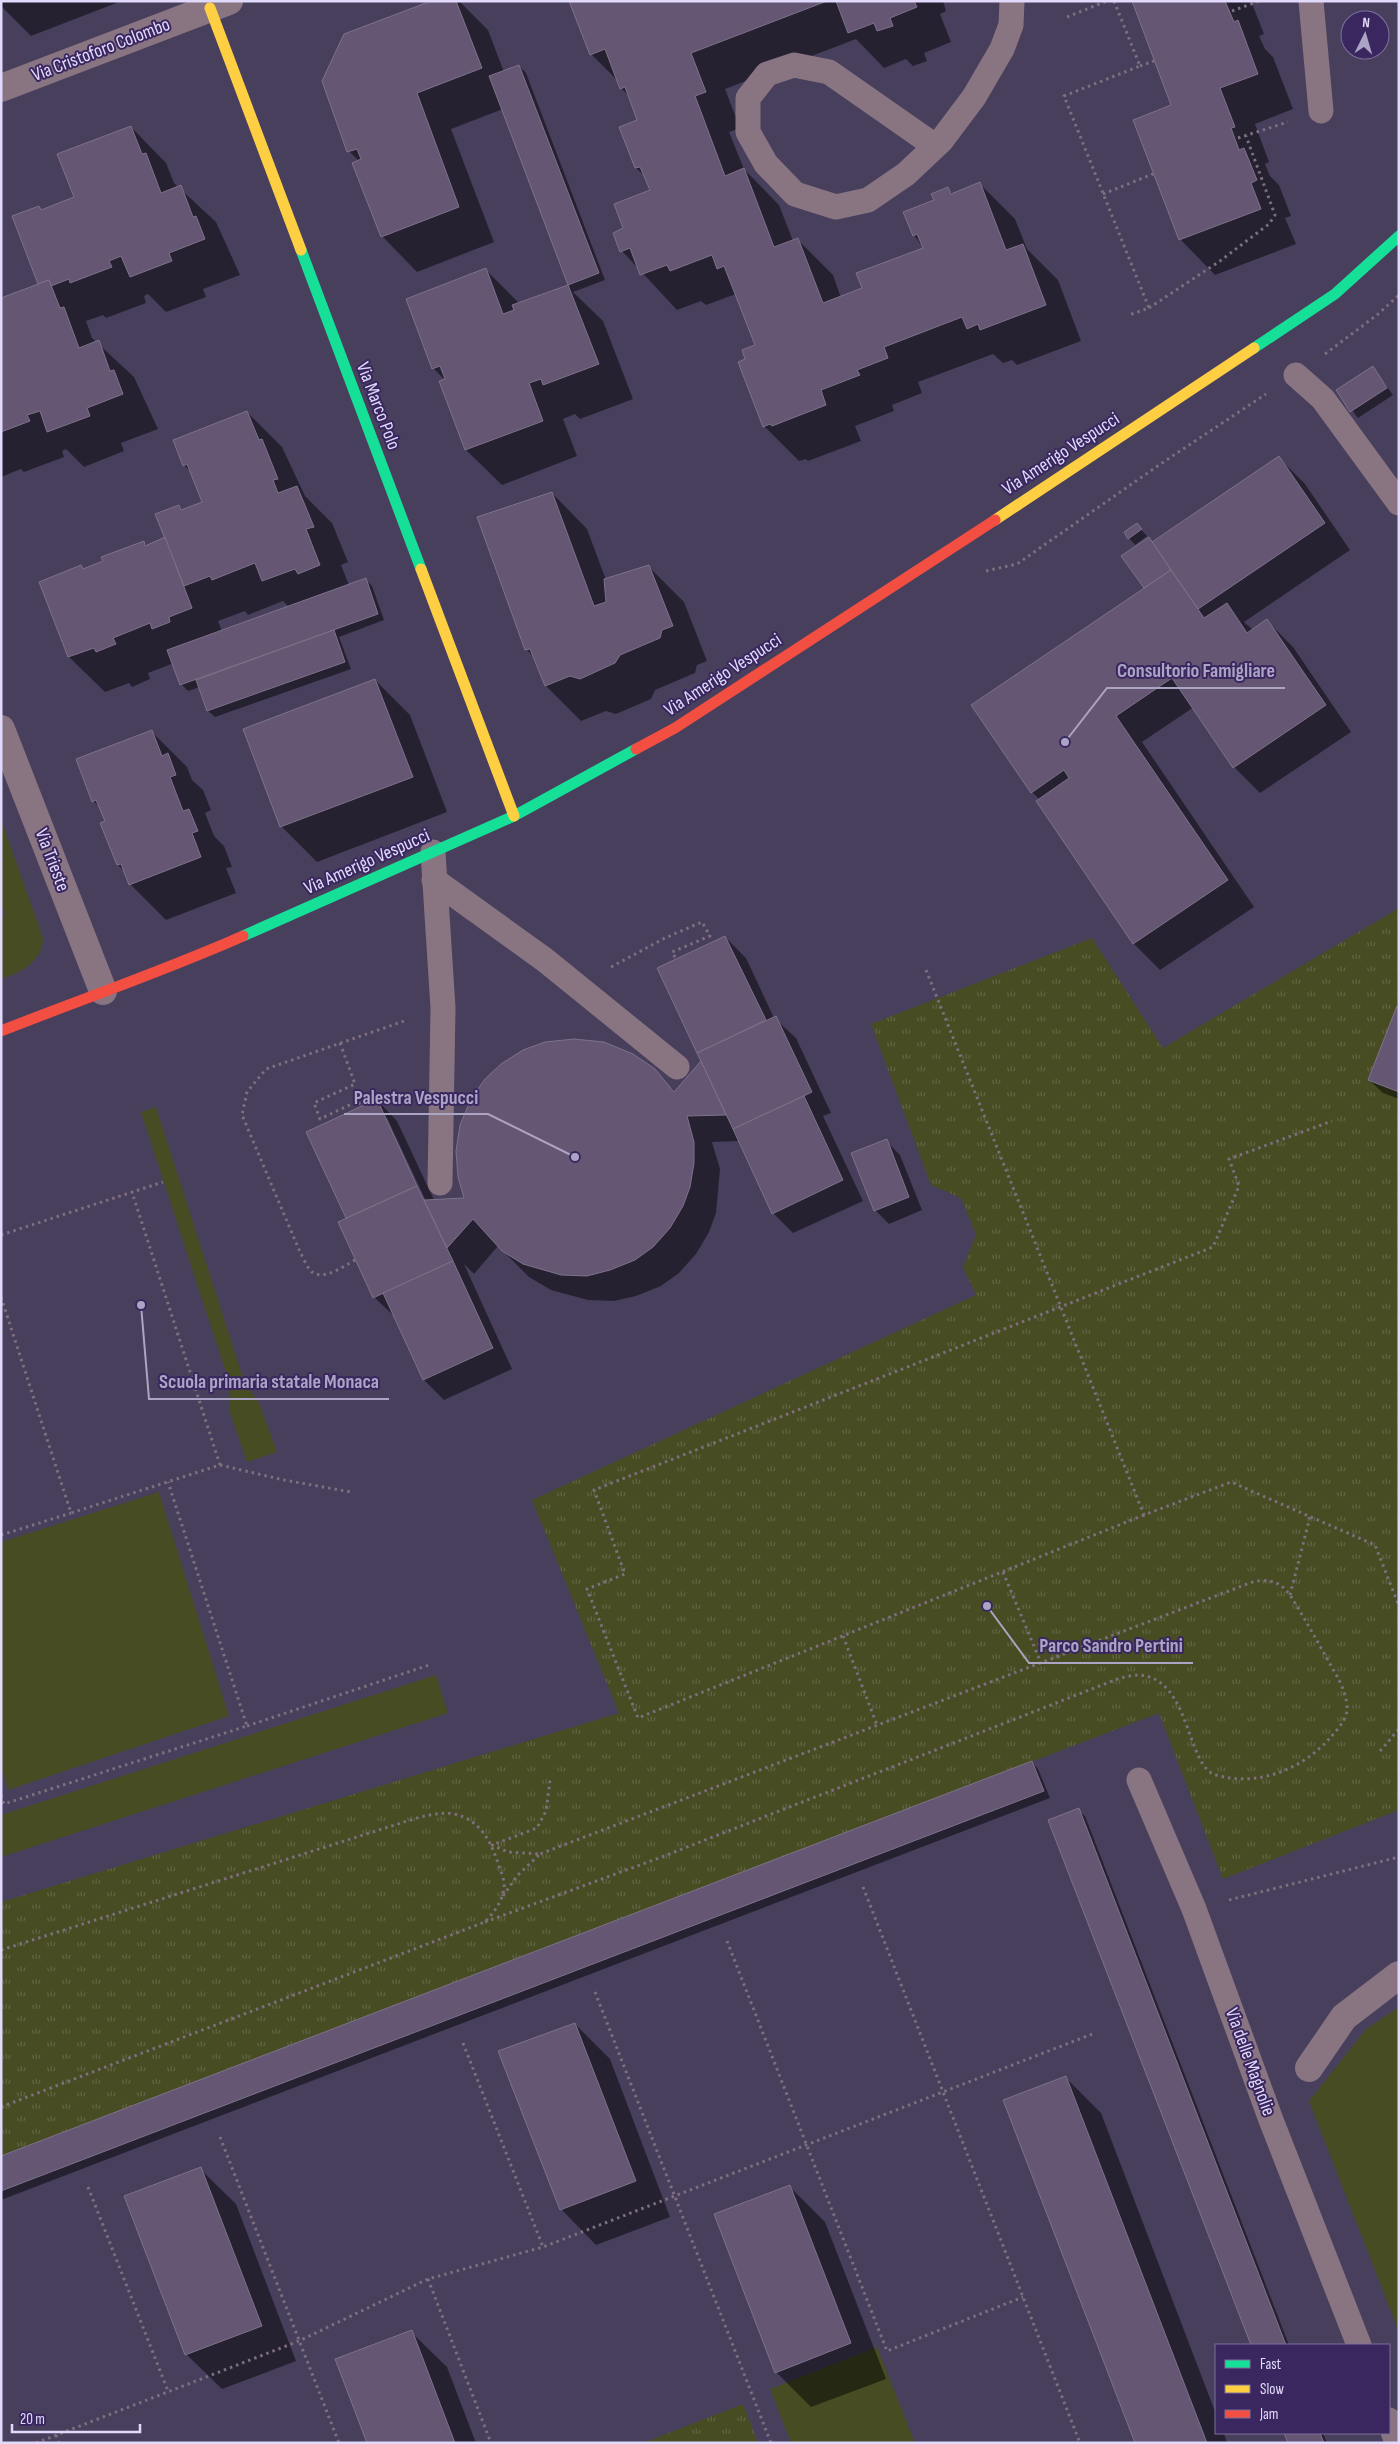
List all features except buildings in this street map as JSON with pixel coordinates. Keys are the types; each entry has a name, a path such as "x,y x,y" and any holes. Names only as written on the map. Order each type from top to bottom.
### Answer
{"street":[{"name":"Via Cristoforo Colombo","path":"1,88 220,5"},
{"name":"Via Marco Polo","path":"220,5 514,816"},
{"name":"Via Amerigo Vespucci","path":"1,1030 103,990 173,967 514,816 675,728 916,572 1335,294 1399,236"},
{"name":"Via Trieste","path":"1,730 103,990"},
{"path":"1309,2068 1344,2017 1399,1975"}],"lane":[{"path":"935,146 829,72 794,64 767,74 748,98 748,132 766,164 795,194 836,207 868,200 906,174 935,146 974,97 1002,49 1011,25 1012,1"},
{"path":"1311,1 1321,111"},
{"path":"1296,375 1323,399 1399,504"},
{"path":"433,852 443,1008 440,1183"},
{"path":"434,880 546,960 677,1067"},
{"name":"Via delle Magnolie","path":"1139,1780 1194,1908 1271,2120 1359,2344"},
{"path":"1390,2423 1398,2443"}],"path":[{"path":"1067,17 1107,1"},
{"path":"1114,1 1140,66"},
{"path":"1232,10 1260,1"},
{"path":"1149,308 1064,96 1154,61"},
{"path":"1238,138 1321,111"},
{"path":"1129,315 1149,308 1220,261 1269,224 1275,215 1246,136"},
{"path":"1103,194 1153,174"},
{"path":"577,986 665,938 702,922 710,936 672,952 676,959"},
{"path":"926,970 1144,1514"},
{"path":"355,1260 328,1274 319,1275 310,1271 300,1252 242,1115 247,1092 266,1069 443,1008"},
{"path":"340,1043 355,1084 314,1103 320,1119 358,1101 361,1107"},
{"path":"1332,1121 1230,1159 1239,1186 1213,1247 594,1490 625,1574 587,1589 638,1718 1144,1514 1231,1482 1375,1545 1399,1606"},
{"path":"1,1235 163,1182"},
{"path":"132,1192 220,1465"},
{"path":"1,1297 71,1513"},
{"path":"1,1535 220,1465 284,1480 351,1492"},
{"path":"168,1482 247,1726"},
{"path":"1290,1595 1310,1517"},
{"path":"1003,1572 1040,1663"},
{"path":"1,2107 485,1922 668,1855 1129,1677 1138,1675 1152,1678 1174,1699 1187,1721 1201,1762 1214,1775 1245,1779 1278,1774 1300,1764 1326,1743 1338,1729 1347,1710 1341,1684 1290,1595 1281,1584 1272,1580 1254,1581 540,1854 517,1876 501,1898"},
{"path":"843,1636 877,1725"},
{"path":"1,1795 3,1804 247,1726 432,1664"},
{"path":"1380,1751 1399,1729"},
{"path":"492,1845 536,1828 546,1811 550,1780"},
{"path":"1,1950 440,1813 466,1818 483,1831 492,1845 504,1886 497,1908 485,1922"},
{"path":"492,1845 508,1852 540,1854"},
{"path":"1194,1908 1399,1858"},
{"path":"863,1887 1080,2443"},
{"path":"727,1941 887,2351 1023,2297"},
{"path":"595,1992 771,2443"},
{"path":"36,2443 299,2341 428,2279 543,2247 1095,2033"},
{"path":"463,2043 543,2247"},
{"path":"220,2137 339,2443"},
{"path":"88,2187 168,2392"},
{"path":"428,2279 491,2443"},
{"path":"56,2435 59,2443"}],"green space":[{"path":"1,819 43,938 39,953 30,965 1,979 1,917 5,915 1,905"},
{"path":"1399,908 1399,1810 1223,1879 1159,1713 1,2156 1,1902 619,1713 532,1500 976,1295 963,1267 976,1235 961,1198 931,1185 871,1024 1092,938 1163,1048"},
{"path":"156,1107 244,1381 259,1403 277,1452 247,1462 230,1413 230,1385 141,1112"},
{"path":"159,1492 229,1716 8,1790 1,1767 1,1542"},
{"path":"436,1675 448,1713 1,1857 1,1815"},
{"path":"1399,2007 1399,2332 1309,2101 1366,2029"},
{"path":"877,2347 915,2443 791,2443 770,2389"},
{"path":"743,2404 758,2443 643,2443"}],"traffic: fast":[{"path":"1254,348 1335,294 1399,236"},
{"path":"301,250 421,569"},
{"path":"243,936 514,816 636,749"}],"traffic: slow":[{"path":"210,8 301,250"},
{"path":"995,520 1254,348"},
{"path":"421,569 514,816"}],"traffic: jam":[{"path":"636,749 675,728 995,520"},
{"path":"1,1031 153,973 243,936"}],"place":[{"name":"Consultorio Famigliare","path":"1065,742"},
{"name":"Palestra Vespucci","path":"575,1157"},
{"name":"Scuola primaria statale Monaca","path":"141,1305"},
{"name":"Parco Sandro Pertini","path":"987,1606"}]}
